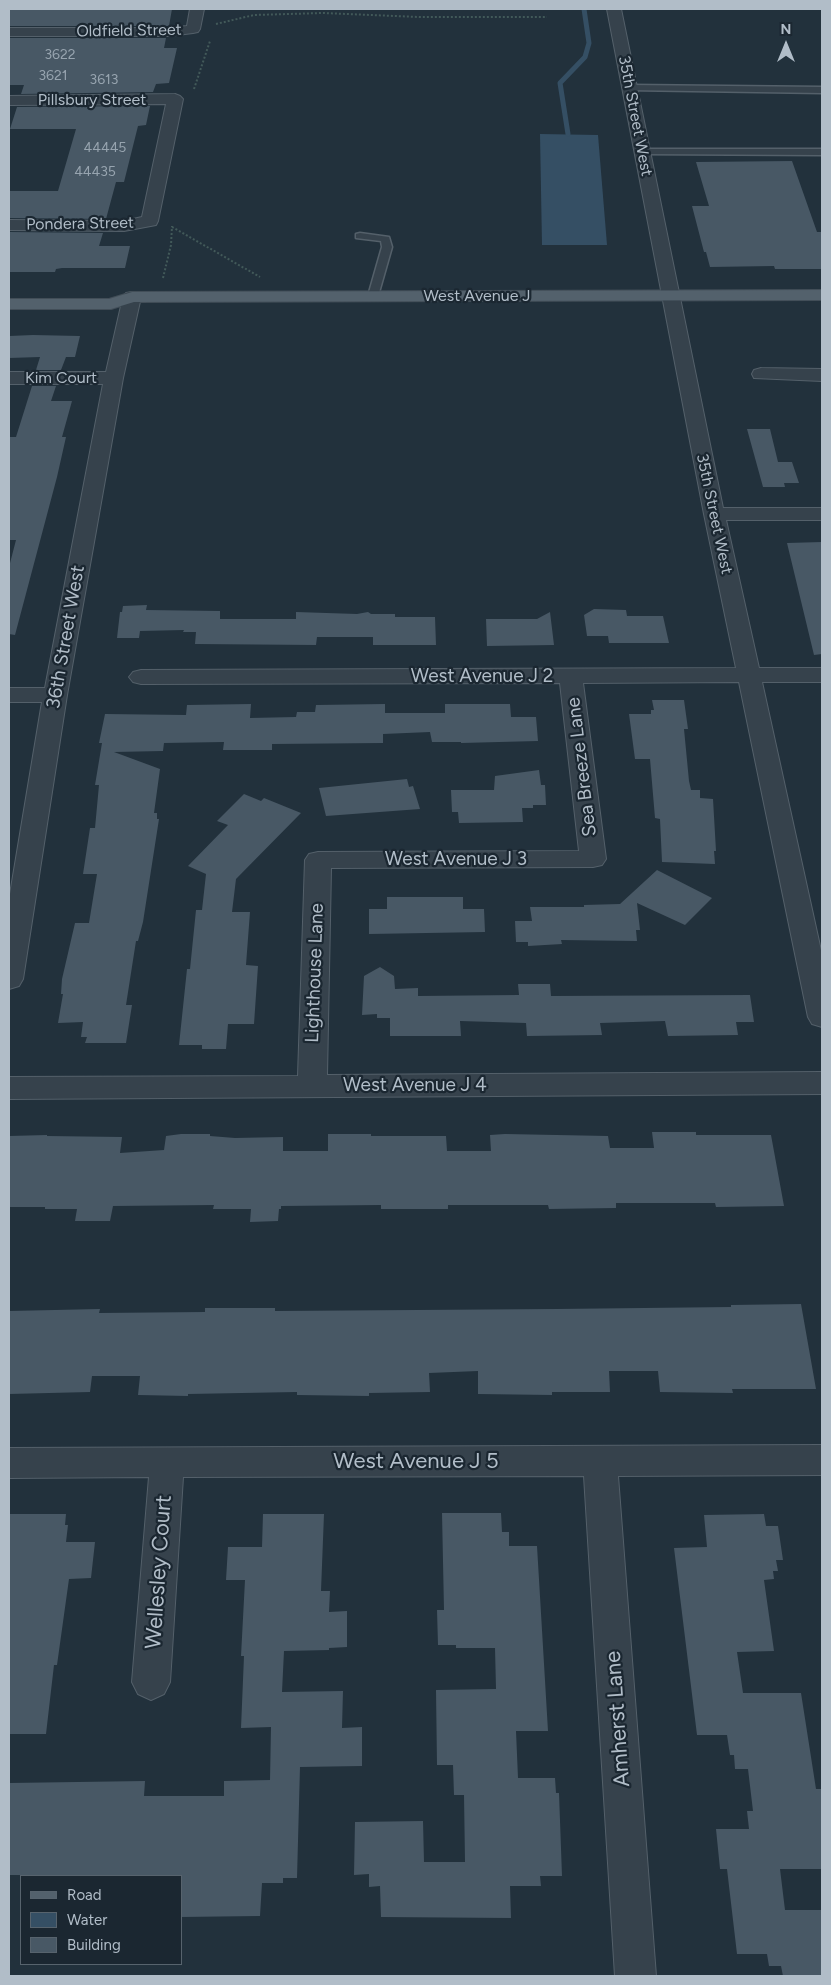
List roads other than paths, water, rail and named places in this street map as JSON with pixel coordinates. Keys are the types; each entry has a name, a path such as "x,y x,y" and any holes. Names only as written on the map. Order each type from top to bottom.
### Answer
{"main road":[{"name":"West Avenue J","path":"9,289 112,289 132,297"},
{"name":"West Avenue J","path":"9,304 111,304 132,297 822,295"}],"street":[{"name":"Oldfield Street","path":"9,32 169,32 193,29 197,9"},
{"name":"35th Street West","path":"614,9 714,514 822,1017"},
{"name":"Pillsbury Street","path":"9,100 175,99 150,221"},
{"name":"Pondera Street","path":"9,226 124,226 150,221"},
{"name":"36th Street West","path":"9,979 55,695 114,378 132,297"},
{"path":"761,374 822,375"},
{"name":"Kim Court","path":"9,378 114,378"},
{"path":"714,514 822,514"},
{"name":"West Avenue J 2","path":"141,677 822,675"},
{"name":"Sea Breeze Lane","path":"571,676 593,859"},
{"path":"9,695 55,695"},
{"name":"West Avenue J 3","path":"318,860 593,859"},
{"name":"Lighthouse Lane","path":"312,1086 318,860"},
{"name":"West Avenue J 4","path":"9,1088 822,1083"},
{"name":"West Avenue J 5","path":"9,1463 822,1460"},
{"name":"Amherst Lane","path":"600,1461 636,1976"},
{"name":"Wellesley Court","path":"151,1682 167,1463"}],"lane":[{"path":"630,88 822,90"},
{"path":"642,152 822,152"},
{"path":"360,236 385,239 387,247 373,296"}],"water":[{"path":"540,134 598,135 607,245 542,245"}],"waterway":[{"path":"568,134 560,83 585,57 589,43 584,9"}]}
